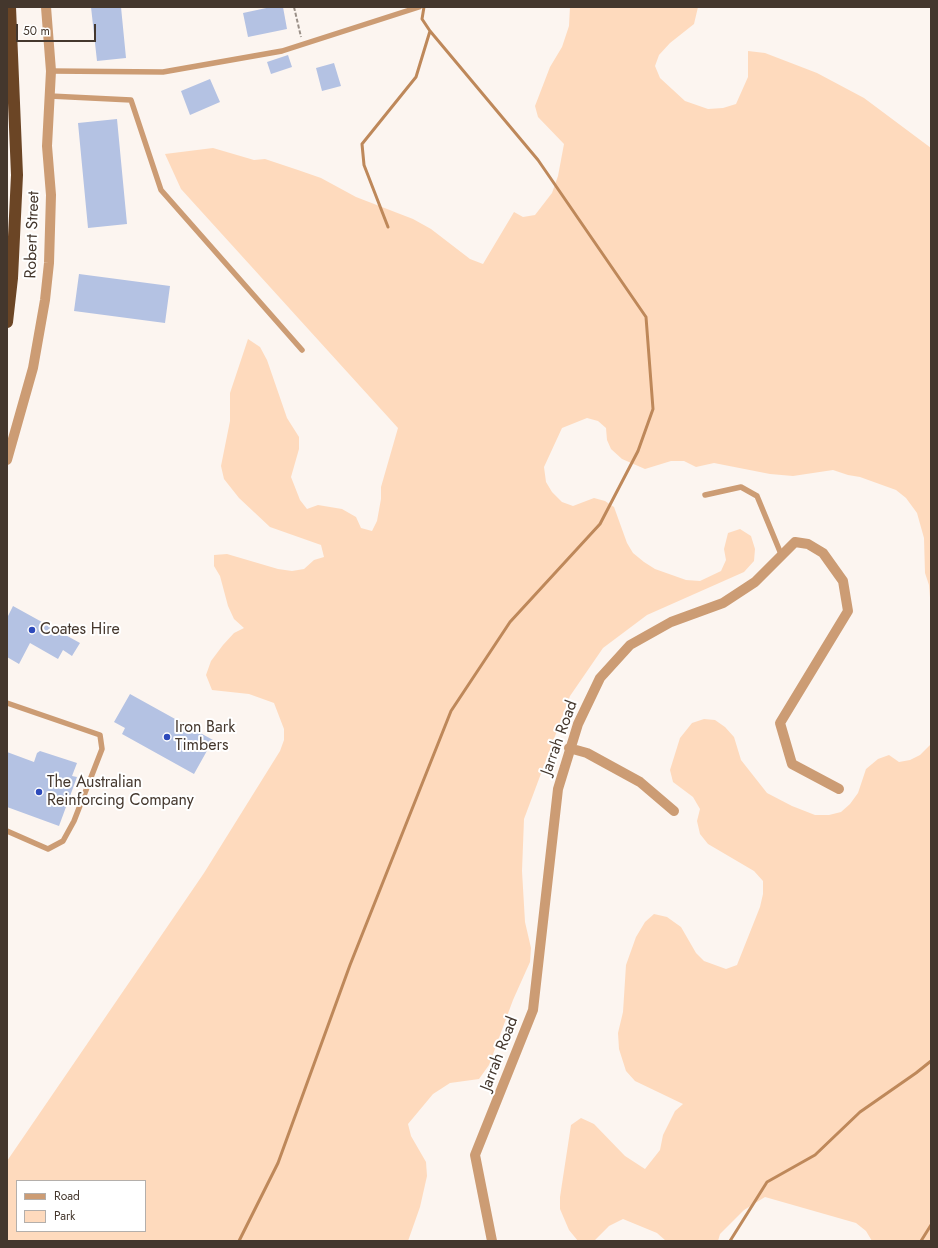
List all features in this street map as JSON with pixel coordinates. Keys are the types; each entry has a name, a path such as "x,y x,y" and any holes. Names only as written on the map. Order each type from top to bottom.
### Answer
{"highway":[{"path":"7,322 13,272 17,175 10,7"}],"street":[{"name":"Robert Street","path":"7,460 33,368 46,293 51,225 47,146 51,71 46,7"},
{"name":"Jarrah Road","path":"492,1241 475,1155 533,1010 558,789 569,748 578,724 600,678 630,645 671,622 723,603 755,582 781,554 795,542 808,544 823,553 843,581 848,611 780,723 792,764 839,789"},
{"path":"569,748 587,753 640,782 674,811"}],"lane":[{"path":"51,71 163,72 282,51 419,7"},
{"path":"50,96 131,100 161,190 302,350"},
{"path":"705,495 741,487 757,496 781,554"},
{"path":"7,703 100,735 102,749 74,821 63,841 48,849 7,831"}],"path":[{"path":"294,7 303,44"}],"green space":[{"path":"570,7 698,7 694,24 670,43 659,55 655,66 660,78 685,101 708,109 723,108 736,104 748,77 748,51 765,53 817,73 864,98 931,148 931,610 929,585 925,573 924,538 917,513 906,498 896,490 860,477 833,470 793,476 770,474 714,463 696,467 684,461 671,461 645,469 622,459 611,449 607,440 606,428 598,421 587,418 562,428 544,467 546,482 552,492 562,502 573,506 594,498 605,501 614,507 627,543 633,553 644,562 655,569 686,580 700,581 721,571 726,560 724,549 728,533 740,529 751,536 755,549 754,561 744,572 647,615 603,648 570,696 524,819 522,871 525,922 531,948 530,962 513,1000 489,1065 479,1079 450,1083 433,1094 408,1124 411,1136 426,1162 427,1176 420,1207 408,1241 7,1241 7,1161 204,873 280,751 284,740 284,729 274,703 249,694 212,690 206,675 211,661 223,645 234,633 244,628 234,619 228,606 220,576 214,566 214,555 227,554 278,569 292,571 304,569 314,560 324,557 321,545 270,527 239,498 224,479 221,466 230,421 230,393 248,339 260,347 267,360 287,418 299,437 299,449 291,477 300,500 307,509 318,505 342,509 356,517 361,528 372,531 377,521 381,499 381,487 398,428 181,189 165,154 213,148 254,160 265,159 298,170 321,178 356,197 413,219 431,229 470,259 483,264 514,212 523,217 535,215 552,193 558,176 564,144 538,117 535,106 550,67 562,47 569,26"},
{"path":"704,719 715,720 725,727 734,737 741,760 767,793 792,806 815,815 829,815 841,812 850,804 858,793 866,769 878,759 889,755 899,762 910,760 920,755 931,744 931,1241 872,1241 866,1231 856,1223 765,1197 744,1210 720,1234 718,1241 666,1241 657,1233 623,1219 609,1226 594,1241 578,1241 569,1230 560,1209 560,1197 571,1125 581,1118 594,1124 625,1156 645,1169 660,1150 663,1135 675,1111 683,1104 635,1081 626,1071 619,1049 618,1033 623,1012 626,965 636,937 645,922 654,914 667,917 681,927 696,953 704,961 726,969 737,965 760,907 763,894 763,881 754,871 708,844 700,834 697,821 700,809 693,797 673,782 670,770 680,738 692,723"}],"building":[{"path":"91,7 121,7 126,58 97,61"},
{"path":"271,7 283,7 287,29 248,37 243,13"},
{"path":"288,55 292,67 271,74 267,62"},
{"path":"334,63 341,86 322,91 316,68"},
{"path":"210,79 220,102 190,115 181,91"},
{"path":"117,119 127,224 88,228 78,123"},
{"path":"79,274 170,286 165,323 74,311"},
{"name":"Coates Hire","path":"13,606 80,643 72,656 63,650 58,659 30,643 19,664 7,657 7,618"},
{"name":"Iron Bark Timbers","path":"130,694 213,740 194,774 122,734 125,728 114,722"},
{"name":"The Australian Reinforcing Company","path":"40,751 77,763 72,776 77,777 59,826 7,807 7,752 34,762 37,753"}],"waterway":[{"path":"239,1241 278,1163 350,965 451,711 510,622 600,524 638,451 653,409 646,317 538,160 430,31 422,19 424,7"},
{"path":"388,227 364,165 362,144 416,77 430,31"},
{"path":"730,1241 767,1182 815,1155 860,1112 931,1061"},
{"path":"921,1241 931,1225"}],"place":[{"name":"Coates Hire","path":"32,630"},
{"name":"Iron Bark Timbers","path":"167,737"},
{"name":"The Australian Reinforcing Company","path":"39,792"}]}
